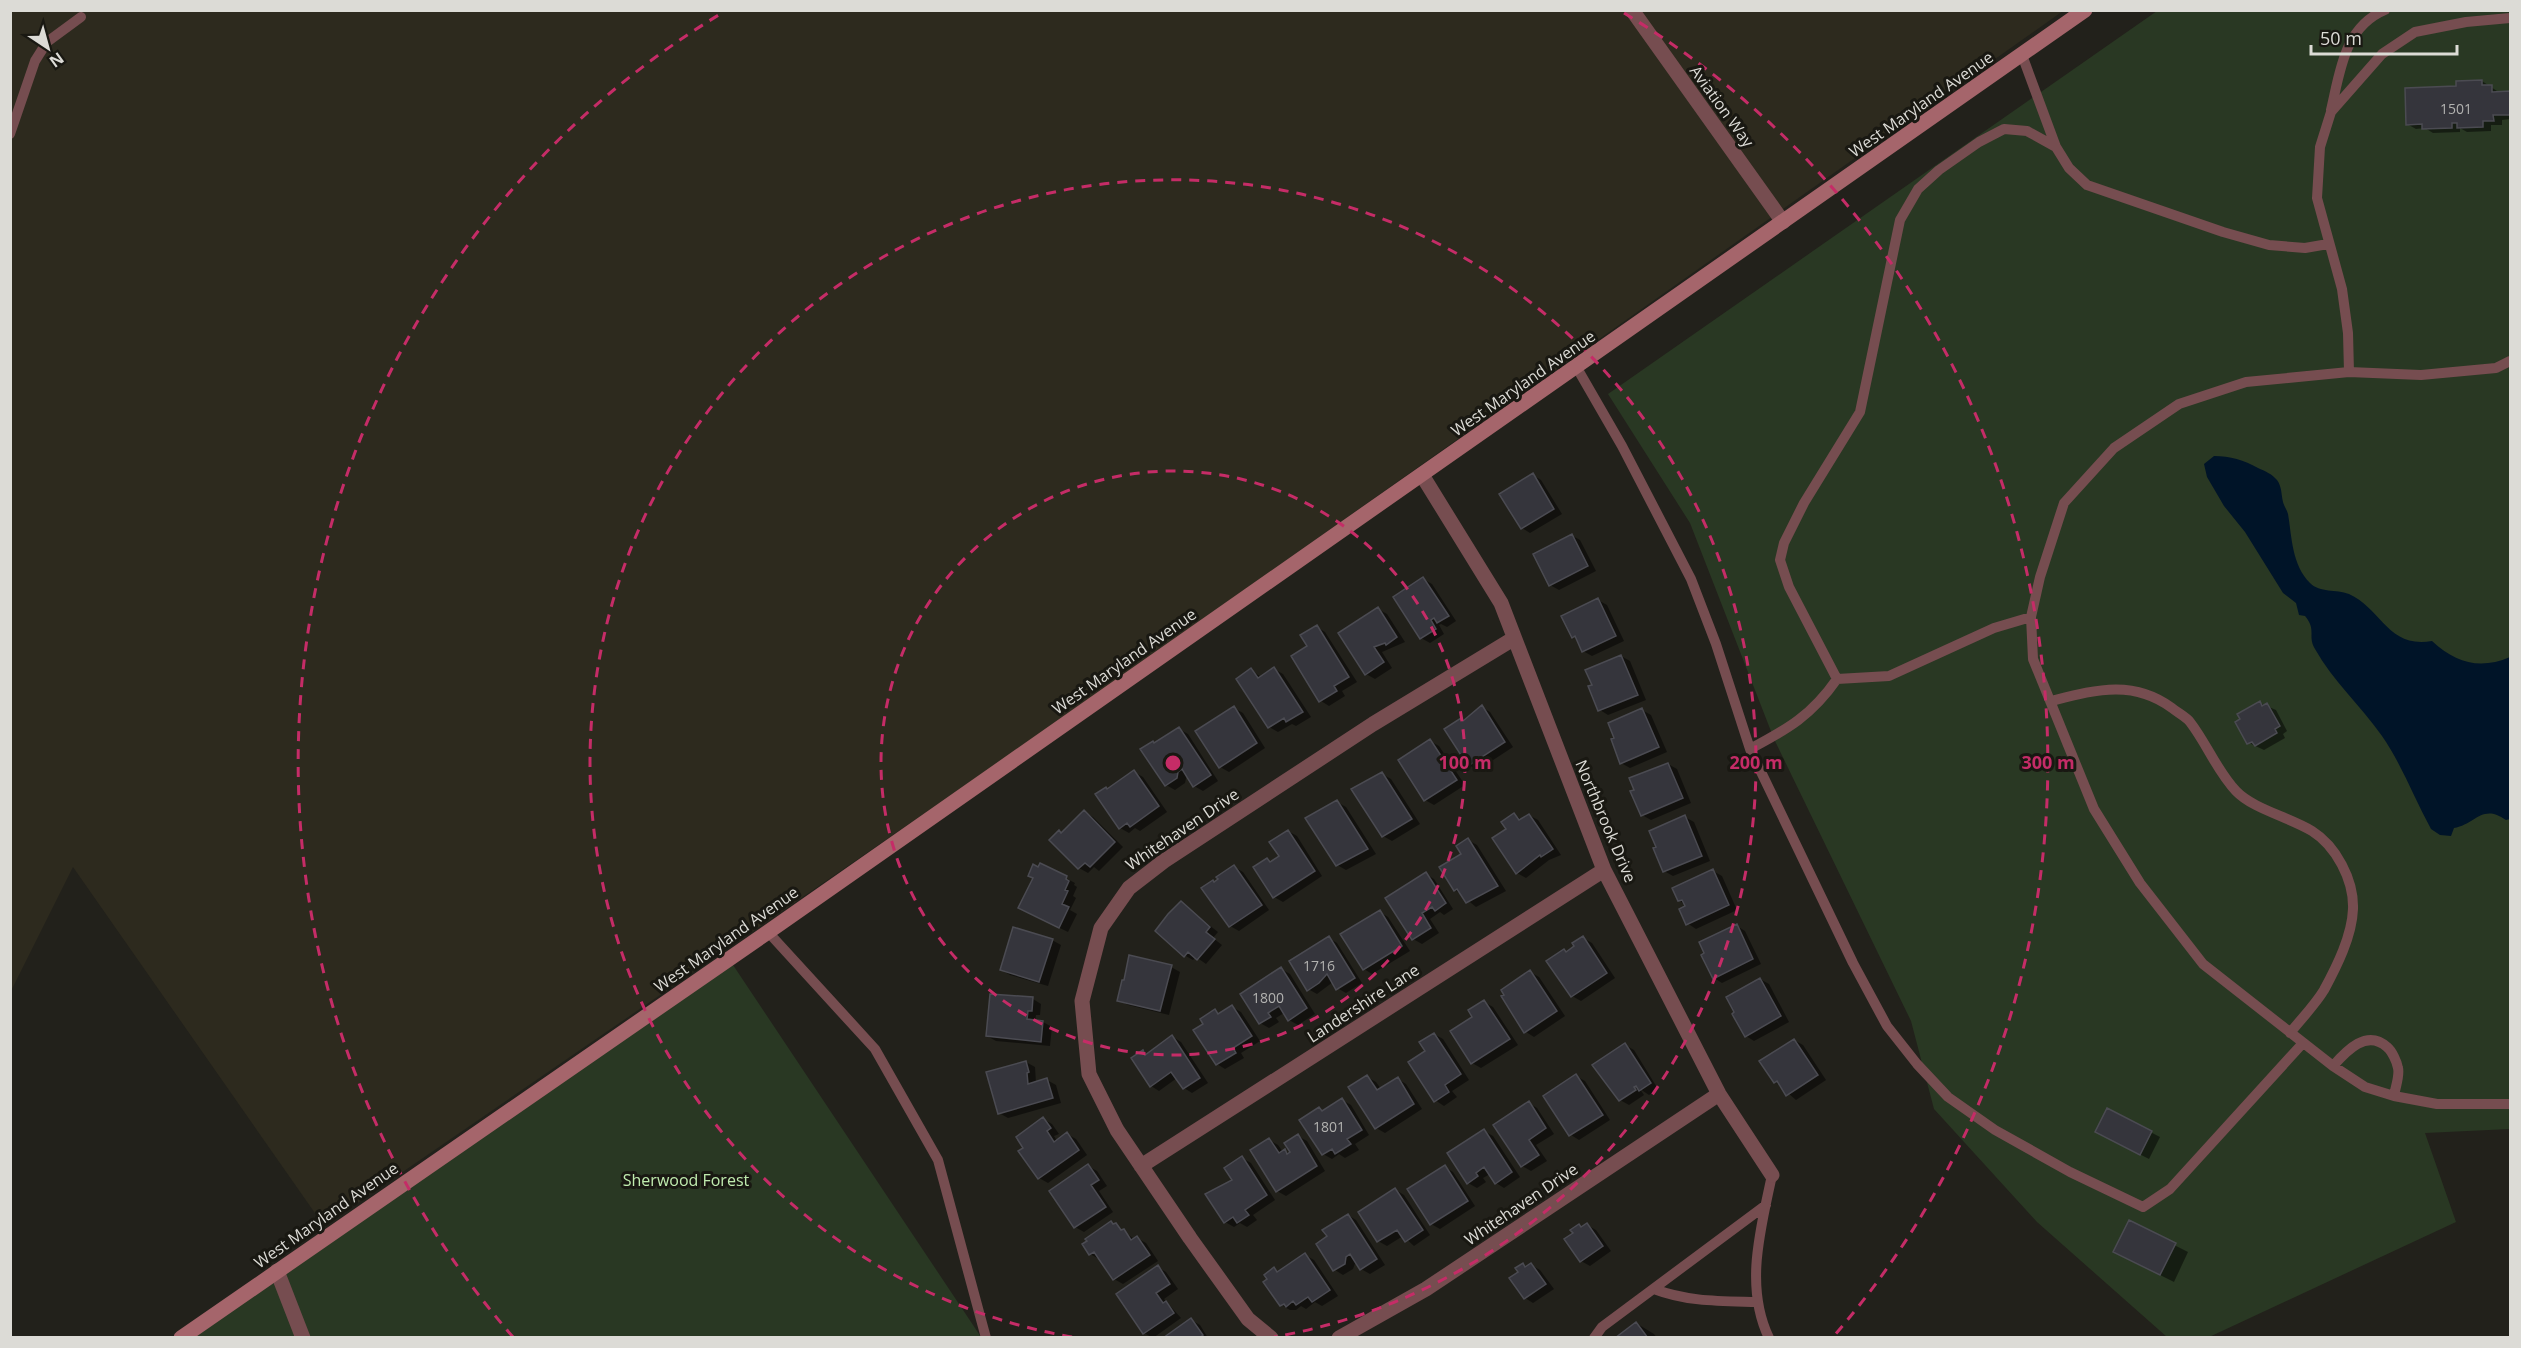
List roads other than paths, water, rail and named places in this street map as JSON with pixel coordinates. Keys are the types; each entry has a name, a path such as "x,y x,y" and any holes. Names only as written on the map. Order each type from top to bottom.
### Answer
{"street":[{"name":"Aviation Way","path":"1632,10 1783,222"},
{"name":"West Maryland Avenue","path":"181,1338 1577,368 2085,10"},
{"name":"Northbrook Drive","path":"1422,475 1501,603 1604,870 1719,1094 1772,1175"},
{"name":"Whitehaven Drive","path":"1271,1338 1248,1319 1141,1166 1117,1131 1089,1074 1082,1001 1101,928 1129,888 1164,861 1363,731 1513,639"},
{"name":"Landershire Lane","path":"1141,1166 1604,870"},
{"name":"Whitehaven Drive","path":"1339,1338 1426,1289 1719,1094"},
{"path":"277,1271 303,1338"}],"lane":[{"path":"2349,372 2348,333 2342,289 2317,198 2320,147 2331,112 2343,56 2355,33 2372,16 2385,10"},
{"path":"10,134 35,61 47,42 81,17"},
{"path":"2331,112 2382,54 2415,32 2466,22 2511,18"},
{"path":"2022,55 2056,147 2069,168 2087,184 2223,232 2269,245 2304,248 2328,244"},
{"path":"1837,679 1789,588 1780,560 1784,543 1804,503 1860,412 1900,220 1918,189 1939,170 1979,141 2004,129 2027,131 2056,147"},
{"path":"2511,361 2496,368 2421,375 2349,372 2246,382 2179,404 2114,448 2064,503 2040,577 2031,617 2033,659 2094,808 2140,883 2203,964 2333,1066 2365,1088 2437,1104 2511,1104"},
{"path":"1577,368 1622,446 1691,579 1716,644 1750,749 1853,963 1887,1026 1917,1065 1948,1097 1995,1130 2070,1172 2143,1207 2170,1189 2303,1043"},
{"path":"1837,679 1889,676 1994,628 2031,617"},
{"path":"1750,749 1803,717 1821,701 1837,679"},
{"path":"2051,701 2098,689 2130,690 2157,697 2189,721 2236,792 2314,833 2334,853 2347,876 2353,909 2345,946 2323,992 2290,1033"},
{"path":"768,932 875,1049 928,1141 938,1160 945,1183 986,1338"},
{"path":"2333,1066 2347,1050 2365,1039 2378,1040 2390,1050 2399,1068 2394,1096"},
{"path":"1769,1338 1756,1302 1758,1245 1772,1175"},
{"path":"1594,1338 1602,1327 1766,1205"},
{"path":"1654,1289 1675,1297 1705,1301 1756,1302"}],"water":[{"path":"2214,456 2242,461 2268,473 2277,480 2288,514 2296,560 2304,576 2314,586 2323,590 2349,594 2360,600 2386,626 2405,639 2417,642 2432,641 2459,659 2489,663 2510,657 2510,819 2485,814 2454,828 2451,836 2440,835 2431,829 2389,747 2322,661 2313,644 2309,621 2305,616 2299,615 2296,603 2283,593 2207,477 2204,464"}],"park label":[{"name":"Sherwood Forest","path":"686,1180"}]}
